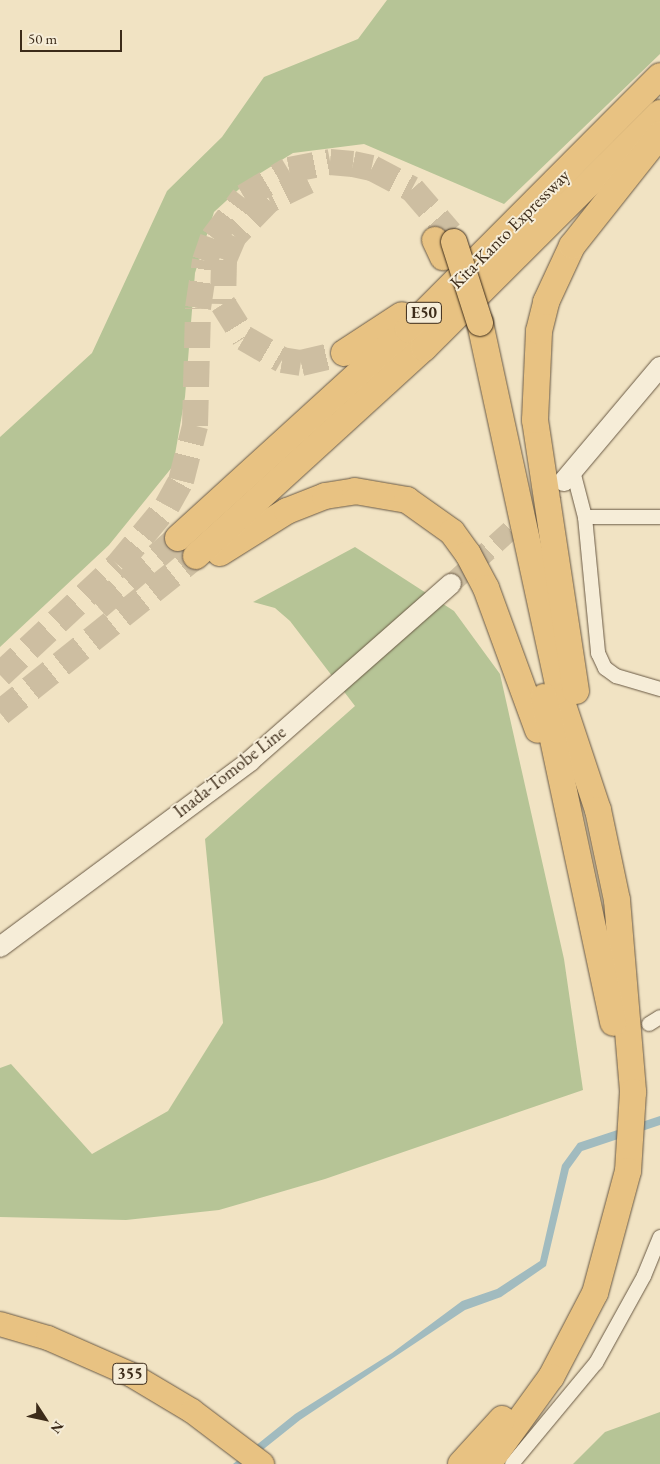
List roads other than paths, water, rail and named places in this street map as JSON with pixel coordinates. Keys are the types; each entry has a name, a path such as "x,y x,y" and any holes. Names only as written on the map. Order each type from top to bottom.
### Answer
{"highway":[{"name":"Kita-Kanto Expressway","path":"178,538 322,410 559,180 660,76"},
{"name":"Kita-Kanto Expressway","path":"572,817 486,588 452,532 432,514 382,493 325,496 287,511 201,560 424,348 660,113"},
{"path":"482,1464 500,1458 575,1337 609,1252 628,1171 632,1054 617,900 598,810 541,464 534,360 546,302 572,246 660,135"},
{"path":"344,353 404,313 559,180"},
{"path":"446,243 472,329 562,702 598,810"},
{"path":"461,1464 514,1404 562,1330 595,1249 614,1168 618,1058 572,817 472,329"},
{"name":"355","path":"0,1324 48,1338 130,1374 192,1411 254,1457"}],"main road":[{"path":"568,476 660,367"},
{"name":"Inada-Tomobe Line","path":"0,948 88,877 250,761 451,584"}],"street":[{"path":"568,476 585,517 598,652 605,668 616,676 660,689"},
{"path":"585,517 660,517"},
{"path":"500,1458 596,1363 644,1276 660,1237"}],"water":[{"path":"660,1116 660,1125 582,1151 569,1169 546,1266 501,1297 465,1310 300,1420 245,1464 233,1464 295,1414 392,1353 462,1301 497,1289 540,1261 562,1165 578,1143"}],"tunnel":[{"path":"0,675 118,565 167,506 181,481 195,426 198,308 205,261 213,238 244,197 289,170 330,162 353,164 372,168 412,189 450,233"},
{"path":"308,181 269,200 234,236 224,260 223,304 244,338 282,360 301,363 344,353"},
{"path":"451,584 555,490"},
{"path":"98,607 178,538"},
{"path":"0,713 196,556"}]}
